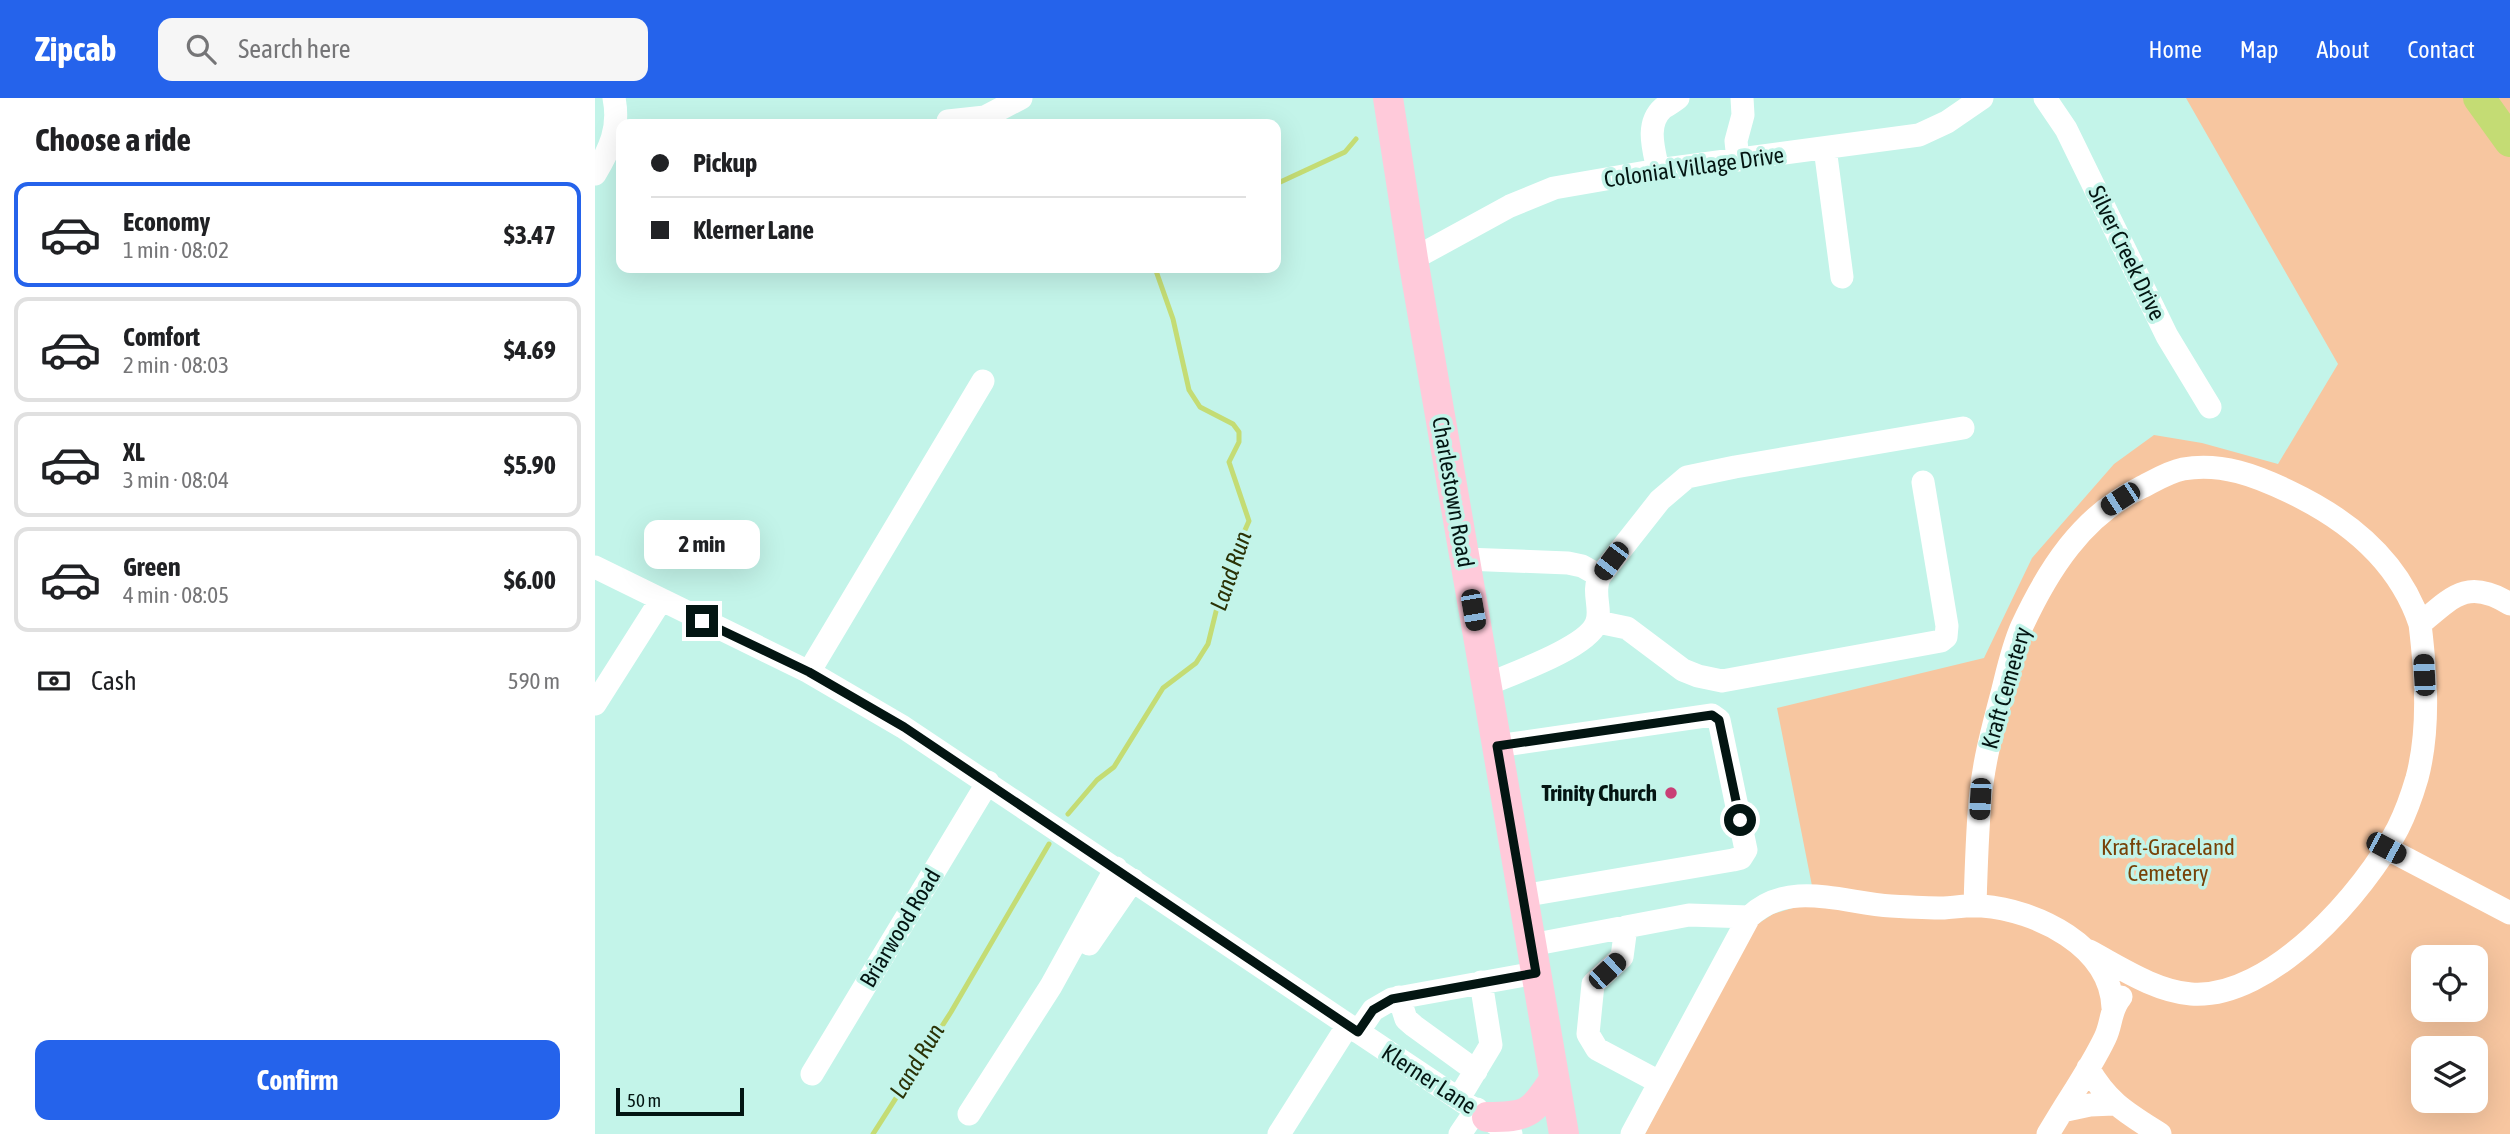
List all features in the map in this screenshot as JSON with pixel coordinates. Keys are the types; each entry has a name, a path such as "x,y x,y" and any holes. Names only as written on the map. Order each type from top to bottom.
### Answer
{"main road":[{"name":"Charlestown Road","path":"1388,98 1413,259 1563,1134"},
{"path":"1474,1108 1510,1117 1527,1113 1539,1103 1554,1080"}],"street":[{"path":"595,174 612,146 616,126 614,98"},
{"path":"966,119 985,117 1021,98"},
{"path":"1658,170 1651,135 1655,119 1663,108 1678,98"},
{"path":"1738,160 1736,141 1743,115 1742,98"},
{"name":"Colonial Village Drive","path":"1413,259 1538,193 1554,188 1658,170 1919,135 1947,122 1982,98"},
{"name":"Silver Creek Drive","path":"2045,98 2066,129 2167,336 2210,407"},
{"path":"1825,148 1842,277"},
{"path":"809,672 983,381"},
{"path":"1486,685 1570,647 1591,632 1598,622 1595,587 1600,576 1660,500 1687,477 1963,428"},
{"name":"Kraft Cemetery","path":"1632,1134 1749,917 1773,900 1793,895 1888,906 1975,906 2005,909 2055,929 2089,951 2144,980 2179,992 2204,994 2231,990 2294,954 2327,923 2371,870 2386,848 2409,802 2417,775 2425,701 2420,624 2413,603 2400,581 2374,548 2354,531 2300,497 2264,480 2225,469 2197,468 2170,474 2108,507 2075,537 2048,574 2022,626 1990,737 1980,799 1975,906"},
{"path":"1598,622 1627,628 1683,670 1722,681 1941,641 1945,637 1947,626 1923,482"},
{"path":"1465,559 1568,563 1582,566 1600,576"},
{"name":"Klerner Lane","path":"595,567 809,672 904,727 1511,1134"},
{"path":"2420,624 2457,595 2468,592 2489,593 2510,604"},
{"path":"595,704 661,600"},
{"path":"1497,746 1712,715 1719,720 1746,850 1741,858 1733,860 1523,896"},
{"name":"Briarwood Road","path":"812,1074 988,782"},
{"path":"2386,848 2510,913"},
{"path":"1064,982 1125,874"},
{"path":"969,1114 1125,874"},
{"path":"1279,1134 1353,1029 1381,1003 1399,997 1481,982 1533,959 1626,927 1689,915 1749,917"},
{"path":"1626,927 1622,957 1593,984 1588,1034 1597,1049 1660,1082"},
{"name":"Kraft Cemetery","path":"2089,951 2108,983 2113,1008"},
{"path":"2048,1134 2108,1031 2113,1008 2129,989 2144,980"},
{"path":"1460,1134 1474,1108 1476,1071 1490,1050 1492,1040 1481,982"},
{"path":"1399,997 1406,1019 1476,1071"},
{"path":"2088,1069 2114,1104 2159,1134"},
{"path":"2062,1111 2090,1105 2114,1104"}],"green space":[{"name":"Kraft-Graceland Cemetery","path":"2186,98 2510,98 2510,1134 1645,1134 1753,927 1773,914 1815,901 1777,708 1984,658 2032,558 2114,464 2154,435 2202,443 2278,464 2338,364"}],"waterway":[{"path":"2479,98 2510,141"},
{"name":"Land Run","path":"1281,182 1345,152 1356,139"},
{"name":"Land Run","path":"1068,814 1097,780 1114,767 1163,688 1196,663 1208,644 1225,575 1249,521 1229,462 1239,442 1239,432 1233,424 1200,407 1189,390 1173,319 1157,273"},
{"name":"Land Run","path":"873,1134 951,1012 1049,844"}],"place":[{"name":"Trinity Church","path":"1671,793"}],"route":[{"path":"702,621 809,672 904,727 1358,1032 1373,1010 1392,999 1536,973 1497,746 1712,715 1719,720 1740,820"}]}
